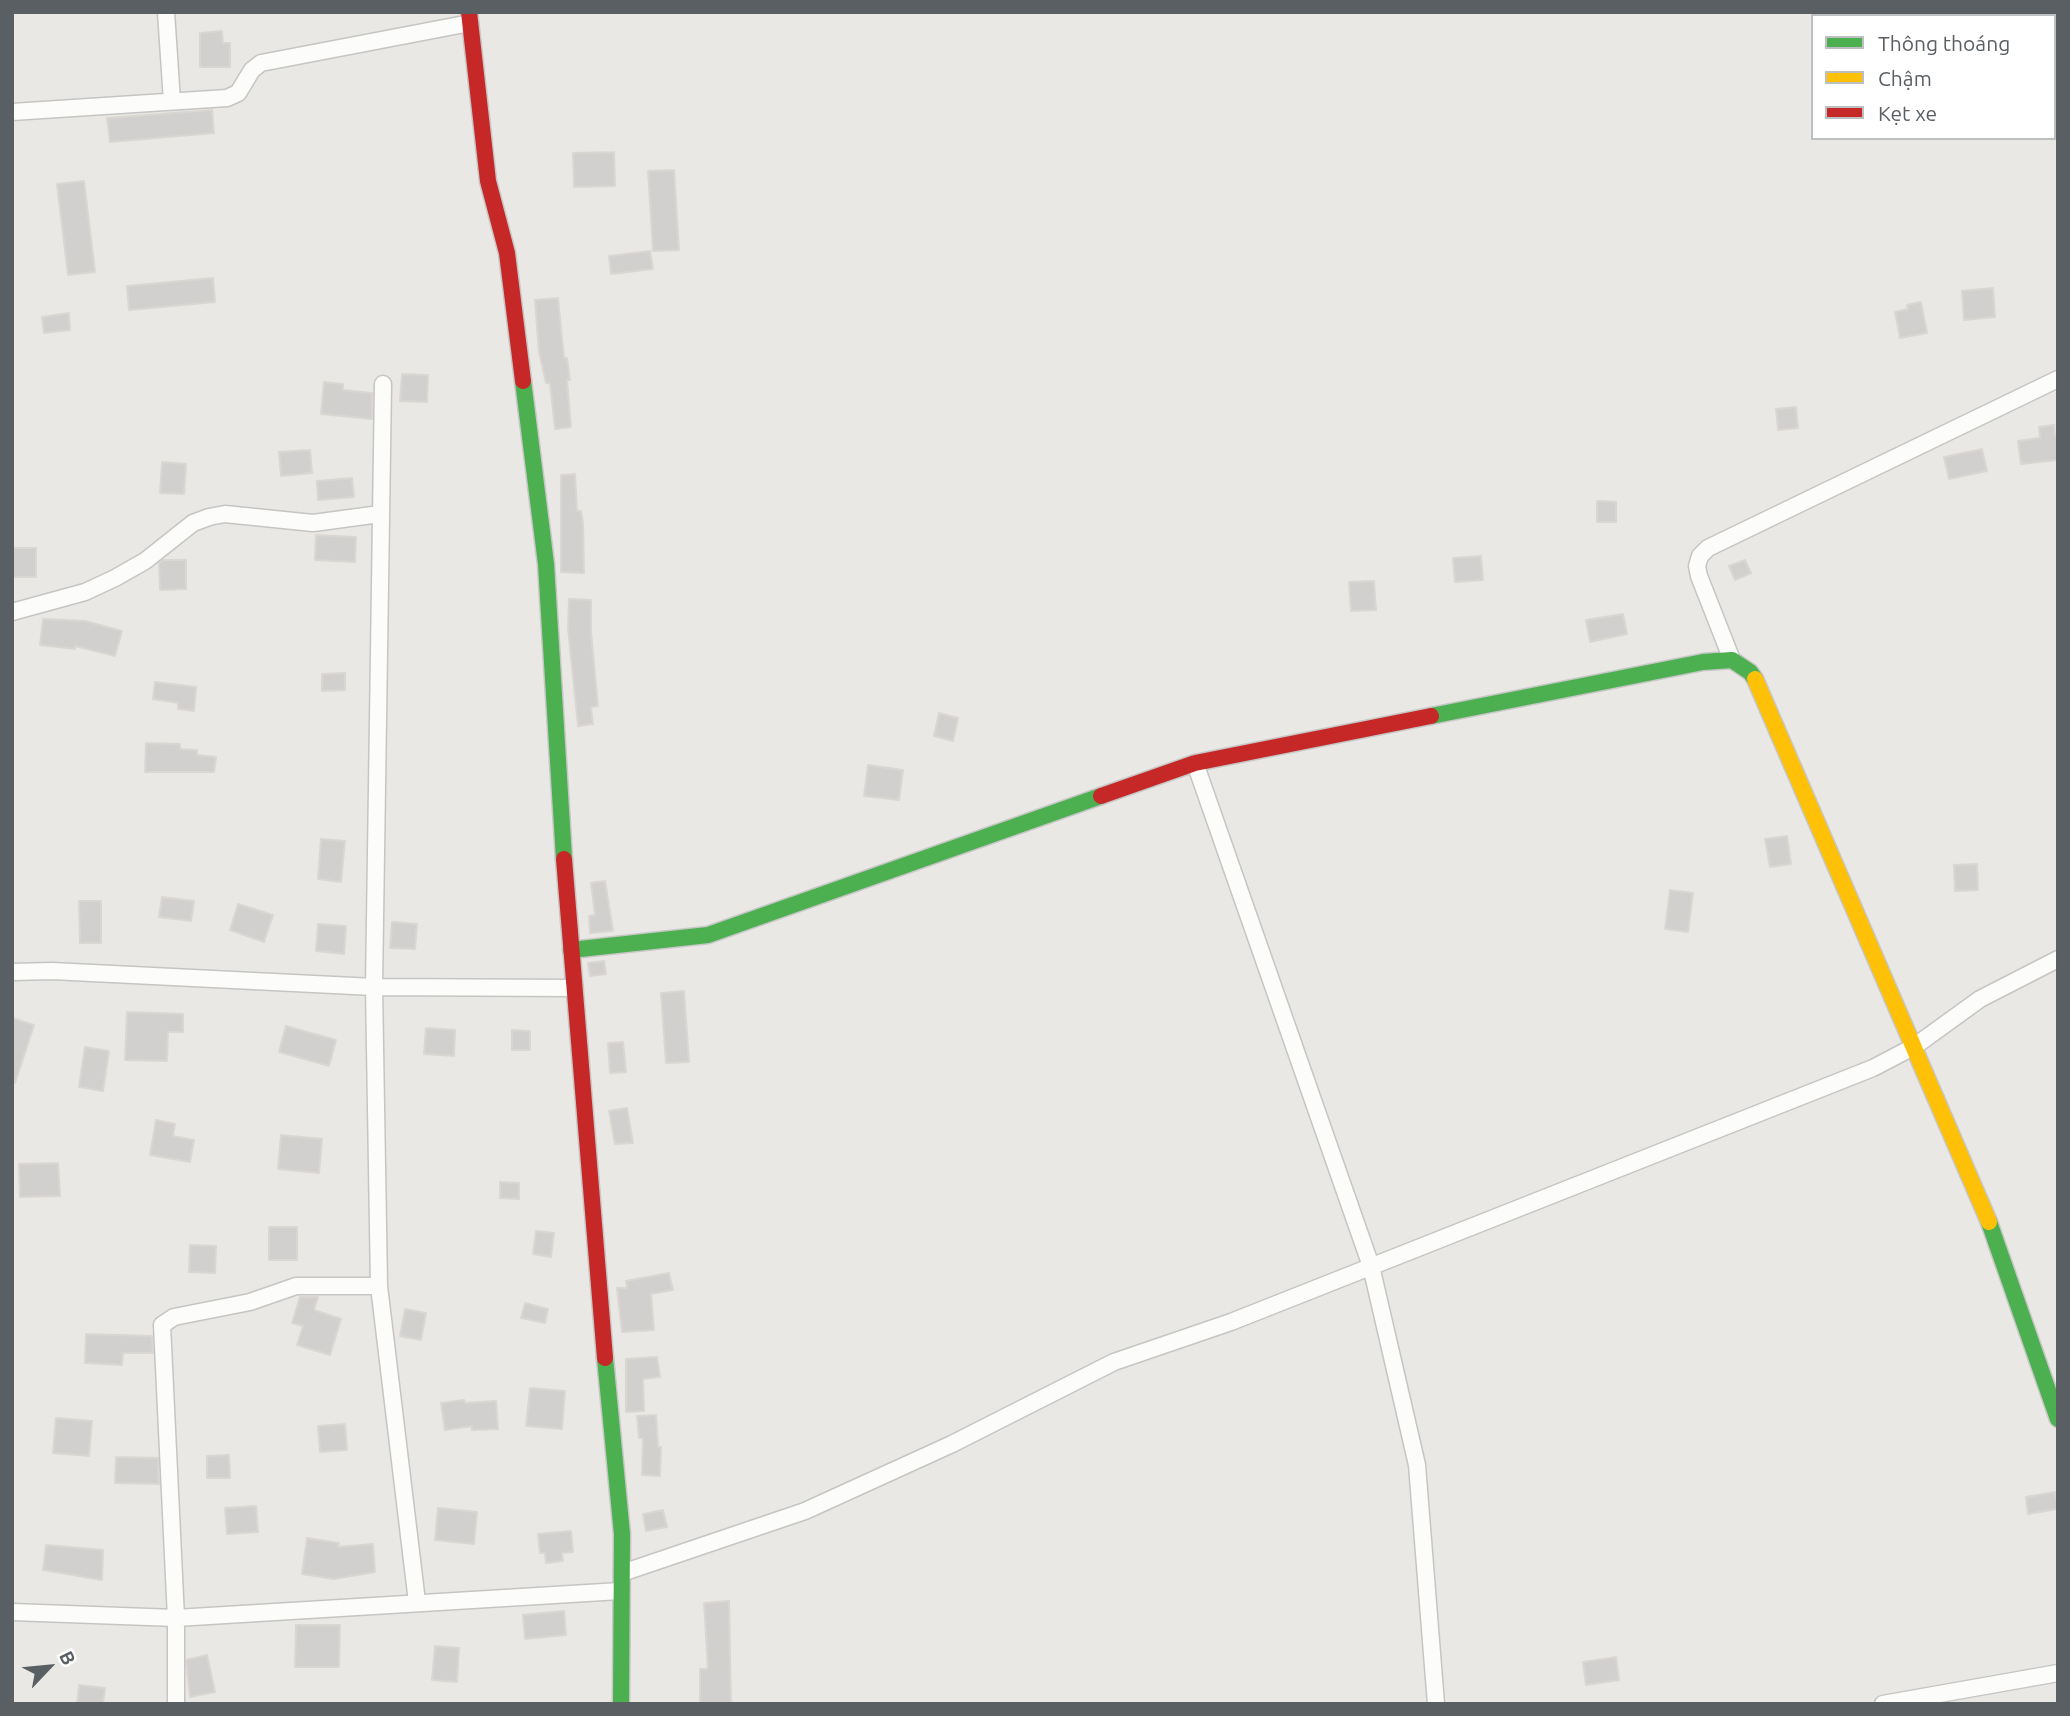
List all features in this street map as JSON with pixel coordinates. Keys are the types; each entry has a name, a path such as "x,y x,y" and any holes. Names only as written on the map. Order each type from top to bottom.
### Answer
{"street":[{"path":"166,12 173,101"},
{"path":"12,112 233,96 252,71 261,64 470,17 488,181 507,253 546,564 571,950 622,1534 621,1704"},
{"path":"2058,379 1708,548 1700,556 1697,566 1732,660 1750,672 1757,683 1915,1046 2003,1254 2058,1419"},
{"path":"383,384 374,987 379,1286 417,1602"},
{"path":"12,612 85,592 115,578 145,561 193,523 209,517 225,514 313,523 380,514"},
{"path":"571,950 666,942 708,935 1195,762 1703,663 1732,660"},
{"path":"1195,762 1371,1266 1417,1465 1436,1704"},
{"path":"622,1573 806,1511 952,1444 1114,1362 1231,1322 1894,1059 1980,999 2058,959"},
{"path":"12,972 65,972 374,987 574,988"},
{"path":"176,1704 176,1618 162,1325 174,1317 250,1302 296,1286 379,1286"},
{"path":"12,1612 176,1618 620,1591"},
{"path":"1883,1704 2058,1673"}],"building":[{"path":"222,31 223,43 230,43 230,67 200,67 200,33"},
{"path":"212,110 214,133 110,142 107,118"},
{"path":"614,152 615,186 574,187 573,153"},
{"path":"674,170 679,250 653,251 648,171"},
{"path":"84,181 95,272 68,275 57,184"},
{"path":"650,251 653,269 611,274 609,256"},
{"path":"213,278 215,302 129,310 127,286"},
{"path":"1993,288 1995,317 1964,320 1962,291"},
{"path":"558,298 564,358 567,358 570,380 567,380 571,427 555,429 550,383 546,383 539,352 535,300"},
{"path":"1921,302 1927,333 1900,338 1895,312 1908,309 1907,305"},
{"path":"69,313 70,330 44,333 42,317"},
{"path":"402,374 428,375 427,402 400,401"},
{"path":"324,382 343,384 343,390 372,393 372,419 321,414"},
{"path":"1796,407 1798,428 1778,430 1776,409"},
{"path":"2054,425 2055,437 2058,436 2058,460 2021,464 2018,441 2040,438 2039,427"},
{"path":"1982,449 1987,471 1949,479 1944,457"},
{"path":"310,450 312,473 281,476 279,452"},
{"path":"162,462 186,464 184,494 160,493"},
{"path":"575,474 577,511 581,511 583,523 584,573 561,572 561,475"},
{"path":"352,478 354,497 318,500 317,481"},
{"path":"1597,501 1616,502 1616,522 1597,522"},
{"path":"316,535 356,537 355,562 315,560"},
{"path":"12,548 36,548 36,577 12,577"},
{"path":"1481,556 1483,580 1455,582 1453,558"},
{"path":"163,560 186,560 186,589 160,590 159,563"},
{"path":"1745,560 1751,573 1735,580 1729,566"},
{"path":"1374,581 1376,610 1351,611 1349,582"},
{"path":"569,599 591,600 591,632 598,706 591,707 593,724 578,726 568,628"},
{"path":"1623,614 1627,634 1590,642 1586,620"},
{"path":"43,619 85,621 122,631 115,656 75,646 75,649 40,645"},
{"path":"345,673 345,690 322,691 322,674"},
{"path":"155,682 196,687 194,711 178,709 178,703 153,699"},
{"path":"939,713 958,718 953,741 934,736"},
{"path":"146,743 180,744 180,749 197,750 197,755 216,757 214,772 145,772"},
{"path":"868,765 903,770 899,800 864,796"},
{"path":"1787,836 1791,864 1770,867 1765,839"},
{"path":"321,839 345,841 341,882 318,879"},
{"path":"1977,864 1978,890 1955,891 1954,865"},
{"path":"605,881 613,931 590,933 589,916 595,915 591,883"},
{"path":"1670,890 1693,893 1688,932 1665,929"},
{"path":"162,897 194,901 191,921 159,917"},
{"path":"79,901 101,901 101,943 80,943"},
{"path":"238,904 273,915 264,942 230,930"},
{"path":"392,922 417,924 415,949 390,948"},
{"path":"318,924 346,926 344,954 316,951"},
{"path":"604,961 606,974 590,976 588,963"},
{"path":"684,991 689,1062 666,1063 661,993"},
{"path":"127,1012 183,1014 183,1032 168,1032 167,1061 125,1060"},
{"path":"12,1018 34,1025 15,1083 12,1082"},
{"path":"286,1026 336,1040 329,1066 279,1052"},
{"path":"426,1028 455,1030 454,1056 424,1054"},
{"path":"512,1030 530,1031 530,1050 512,1050"},
{"path":"623,1042 626,1072 610,1073 608,1043"},
{"path":"85,1047 109,1051 103,1091 79,1087"},
{"path":"627,1108 633,1143 615,1144 609,1111"},
{"path":"156,1120 175,1124 173,1136 194,1140 190,1162 150,1155"},
{"path":"281,1135 322,1139 319,1173 278,1169"},
{"path":"58,1163 60,1196 20,1197 19,1164"},
{"path":"500,1182 519,1183 519,1199 500,1198"},
{"path":"269,1227 297,1227 297,1260 269,1260"},
{"path":"536,1231 554,1233 551,1257 533,1254"},
{"path":"190,1245 216,1246 215,1273 189,1272"},
{"path":"669,1273 673,1290 651,1294 654,1330 622,1332 617,1288 627,1288 626,1281"},
{"path":"300,1297 318,1297 314,1310 341,1319 330,1355 297,1345 303,1326 292,1323"},
{"path":"525,1303 548,1309 545,1323 521,1318"},
{"path":"405,1309 426,1313 421,1340 400,1336"},
{"path":"86,1334 152,1336 153,1353 123,1353 122,1365 85,1363"},
{"path":"657,1357 660,1377 643,1379 644,1411 626,1412 626,1359"},
{"path":"530,1388 565,1391 562,1429 526,1426"},
{"path":"464,1400 465,1403 496,1401 498,1429 472,1430 472,1426 445,1430 441,1403"},
{"path":"656,1415 658,1447 661,1447 660,1476 642,1475 643,1438 639,1438 637,1416"},
{"path":"56,1418 92,1421 89,1456 53,1453"},
{"path":"345,1424 347,1450 320,1452 318,1426"},
{"path":"229,1455 230,1478 207,1478 207,1456"},
{"path":"116,1457 158,1458 159,1484 115,1483"},
{"path":"2055,1492 2058,1509 2028,1514 2026,1497"},
{"path":"256,1506 258,1532 227,1534 225,1508"},
{"path":"438,1508 477,1512 474,1544 435,1540"},
{"path":"663,1510 667,1527 646,1531 643,1514"},
{"path":"571,1531 573,1552 562,1553 563,1561 546,1563 545,1553 540,1553 538,1534"},
{"path":"307,1538 339,1543 338,1547 373,1544 375,1572 334,1579 302,1574"},
{"path":"46,1545 103,1550 102,1580 43,1570"},
{"path":"729,1601 731,1704 700,1704 700,1669 708,1669 704,1603"},
{"path":"564,1611 566,1635 525,1639 523,1615"},
{"path":"296,1625 340,1625 339,1667 295,1667"},
{"path":"435,1646 459,1648 457,1682 432,1680"},
{"path":"207,1655 215,1692 190,1697 186,1660"},
{"path":"1616,1657 1619,1680 1586,1685 1583,1662"},
{"path":"79,1685 105,1688 103,1704 77,1704"}],"traffic: fast":[{"path":"523,381 546,564 564,859"},
{"path":"1431,716 1703,662 1732,660 1750,672 1755,679"},
{"path":"571,950 708,935 1101,796"},
{"path":"1989,1222 2058,1419"},
{"path":"605,1358 622,1534 621,1704"}],"traffic: slow":[{"path":"1755,679 1989,1222"}],"traffic: jam":[{"path":"469,12 488,181 507,253 523,381"},
{"path":"1101,796 1195,763 1431,716"},
{"path":"564,859 605,1358"}]}
